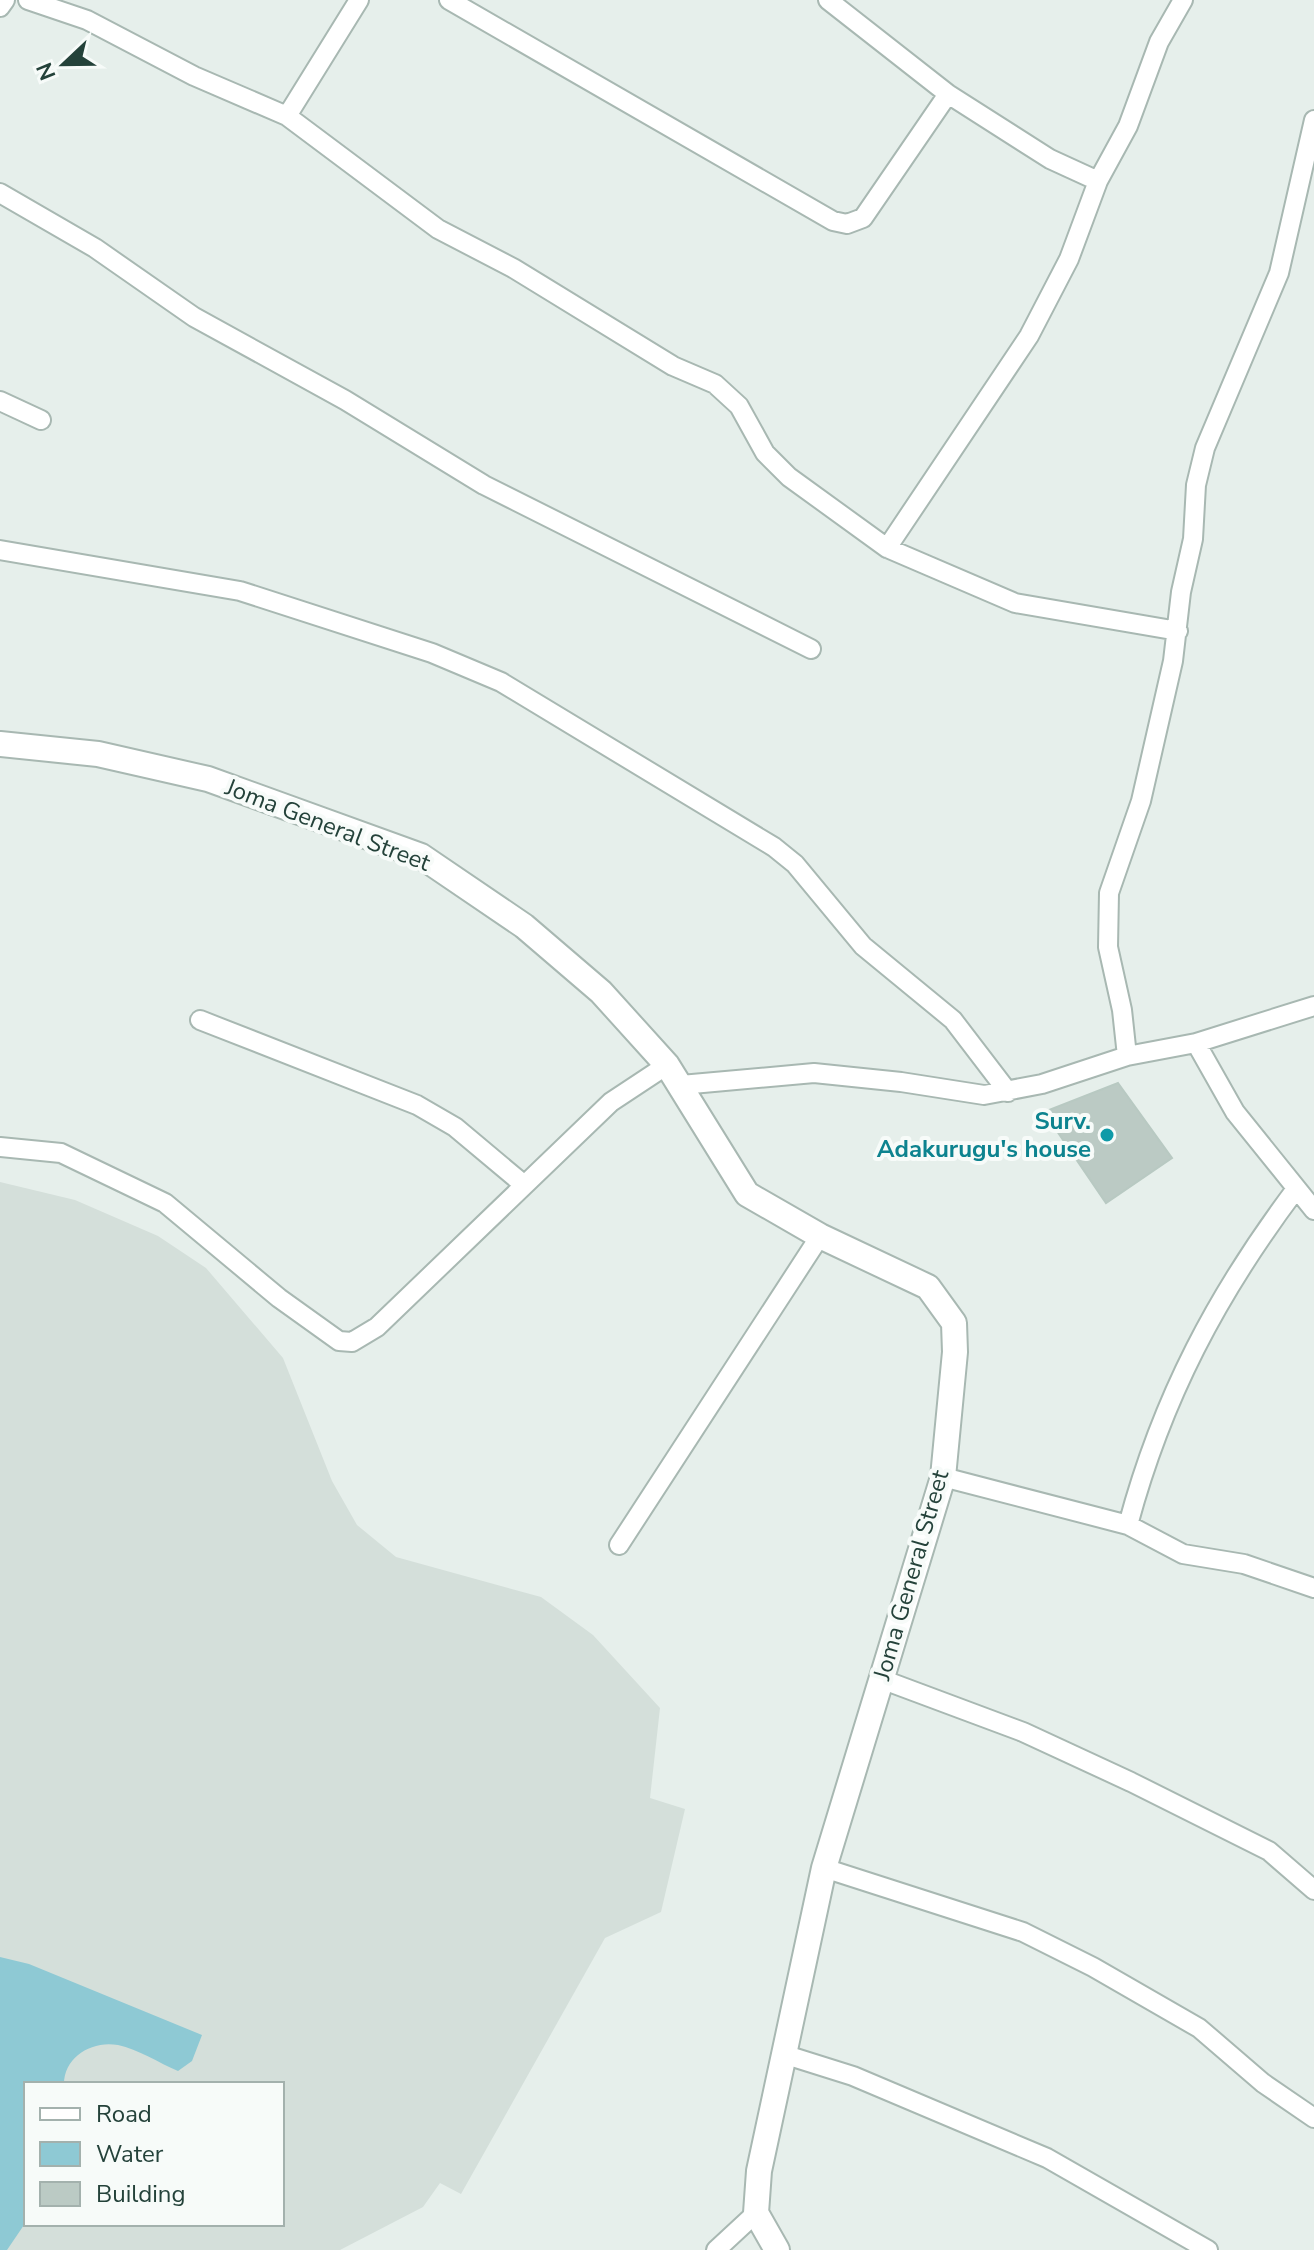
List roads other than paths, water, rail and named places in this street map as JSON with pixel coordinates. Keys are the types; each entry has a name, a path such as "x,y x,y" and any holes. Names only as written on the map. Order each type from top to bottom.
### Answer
{"street":[{"path":"0,7 5,0"},
{"path":"28,0 87,20 194,76 287,116 438,229 513,268 673,366 715,384 739,406 765,453 789,477 887,548 1015,603 1178,631"},
{"path":"287,116 359,0"},
{"path":"449,0 833,221 847,224 863,218 948,94"},
{"path":"828,0 948,94 1050,159 1098,181"},
{"path":"887,548 1029,336 1069,259 1098,181 1128,126 1159,42 1183,0"},
{"path":"1127,1056 1122,1010 1108,947 1109,893 1141,801 1178,631 1181,592 1193,539 1196,485 1205,448 1279,273 1314,120"},
{"path":"0,193 95,248 194,317 345,400 484,485 811,649"},
{"path":"0,401 41,420"},
{"path":"0,550 240,591 432,653 501,682 774,847 795,864 863,946 953,1020 1008,1092"},
{"name":"Joma General Street","path":"0,744 98,754 208,779 421,856 524,926 601,992 674,1075 747,1194 820,1236 928,1287 954,1323 955,1352 943,1477 824,1868 759,2171 756,2213"},
{"path":"0,1147 61,1153 165,1203 279,1298 339,1341 352,1342 377,1327 611,1102 674,1075 814,1073 984,1095 1008,1092 1127,1056 1196,1043 1314,1006"},
{"path":"200,1020 417,1105 455,1127 523,1184"},
{"path":"1196,1043 1235,1112 1314,1210"},
{"path":"1128,1525 1144,1467 1201,1334 1245,1257 1296,1189"},
{"path":"619,1545 820,1236"},
{"path":"943,1477 1128,1525 1183,1554 1244,1564 1314,1588"},
{"path":"881,1679 1023,1732 1131,1782 1269,1851 1314,1890"},
{"path":"824,1868 1023,1932 1093,1967 1199,2028 1287,2102 1314,2118"},
{"path":"783,2054 853,2076 1047,2158 1208,2250"},
{"path":"716,2250 756,2213 777,2250"}],"water":[{"path":"0,1957 29,1964 202,2035 192,2061 178,2071 133,2050 108,2044 89,2048 74,2058 64,2082 24,2082 24,2225 7,2250 0,2250"}],"place":[{"name":"Surv. Adakurugu's house","path":"1107,1135"}]}
